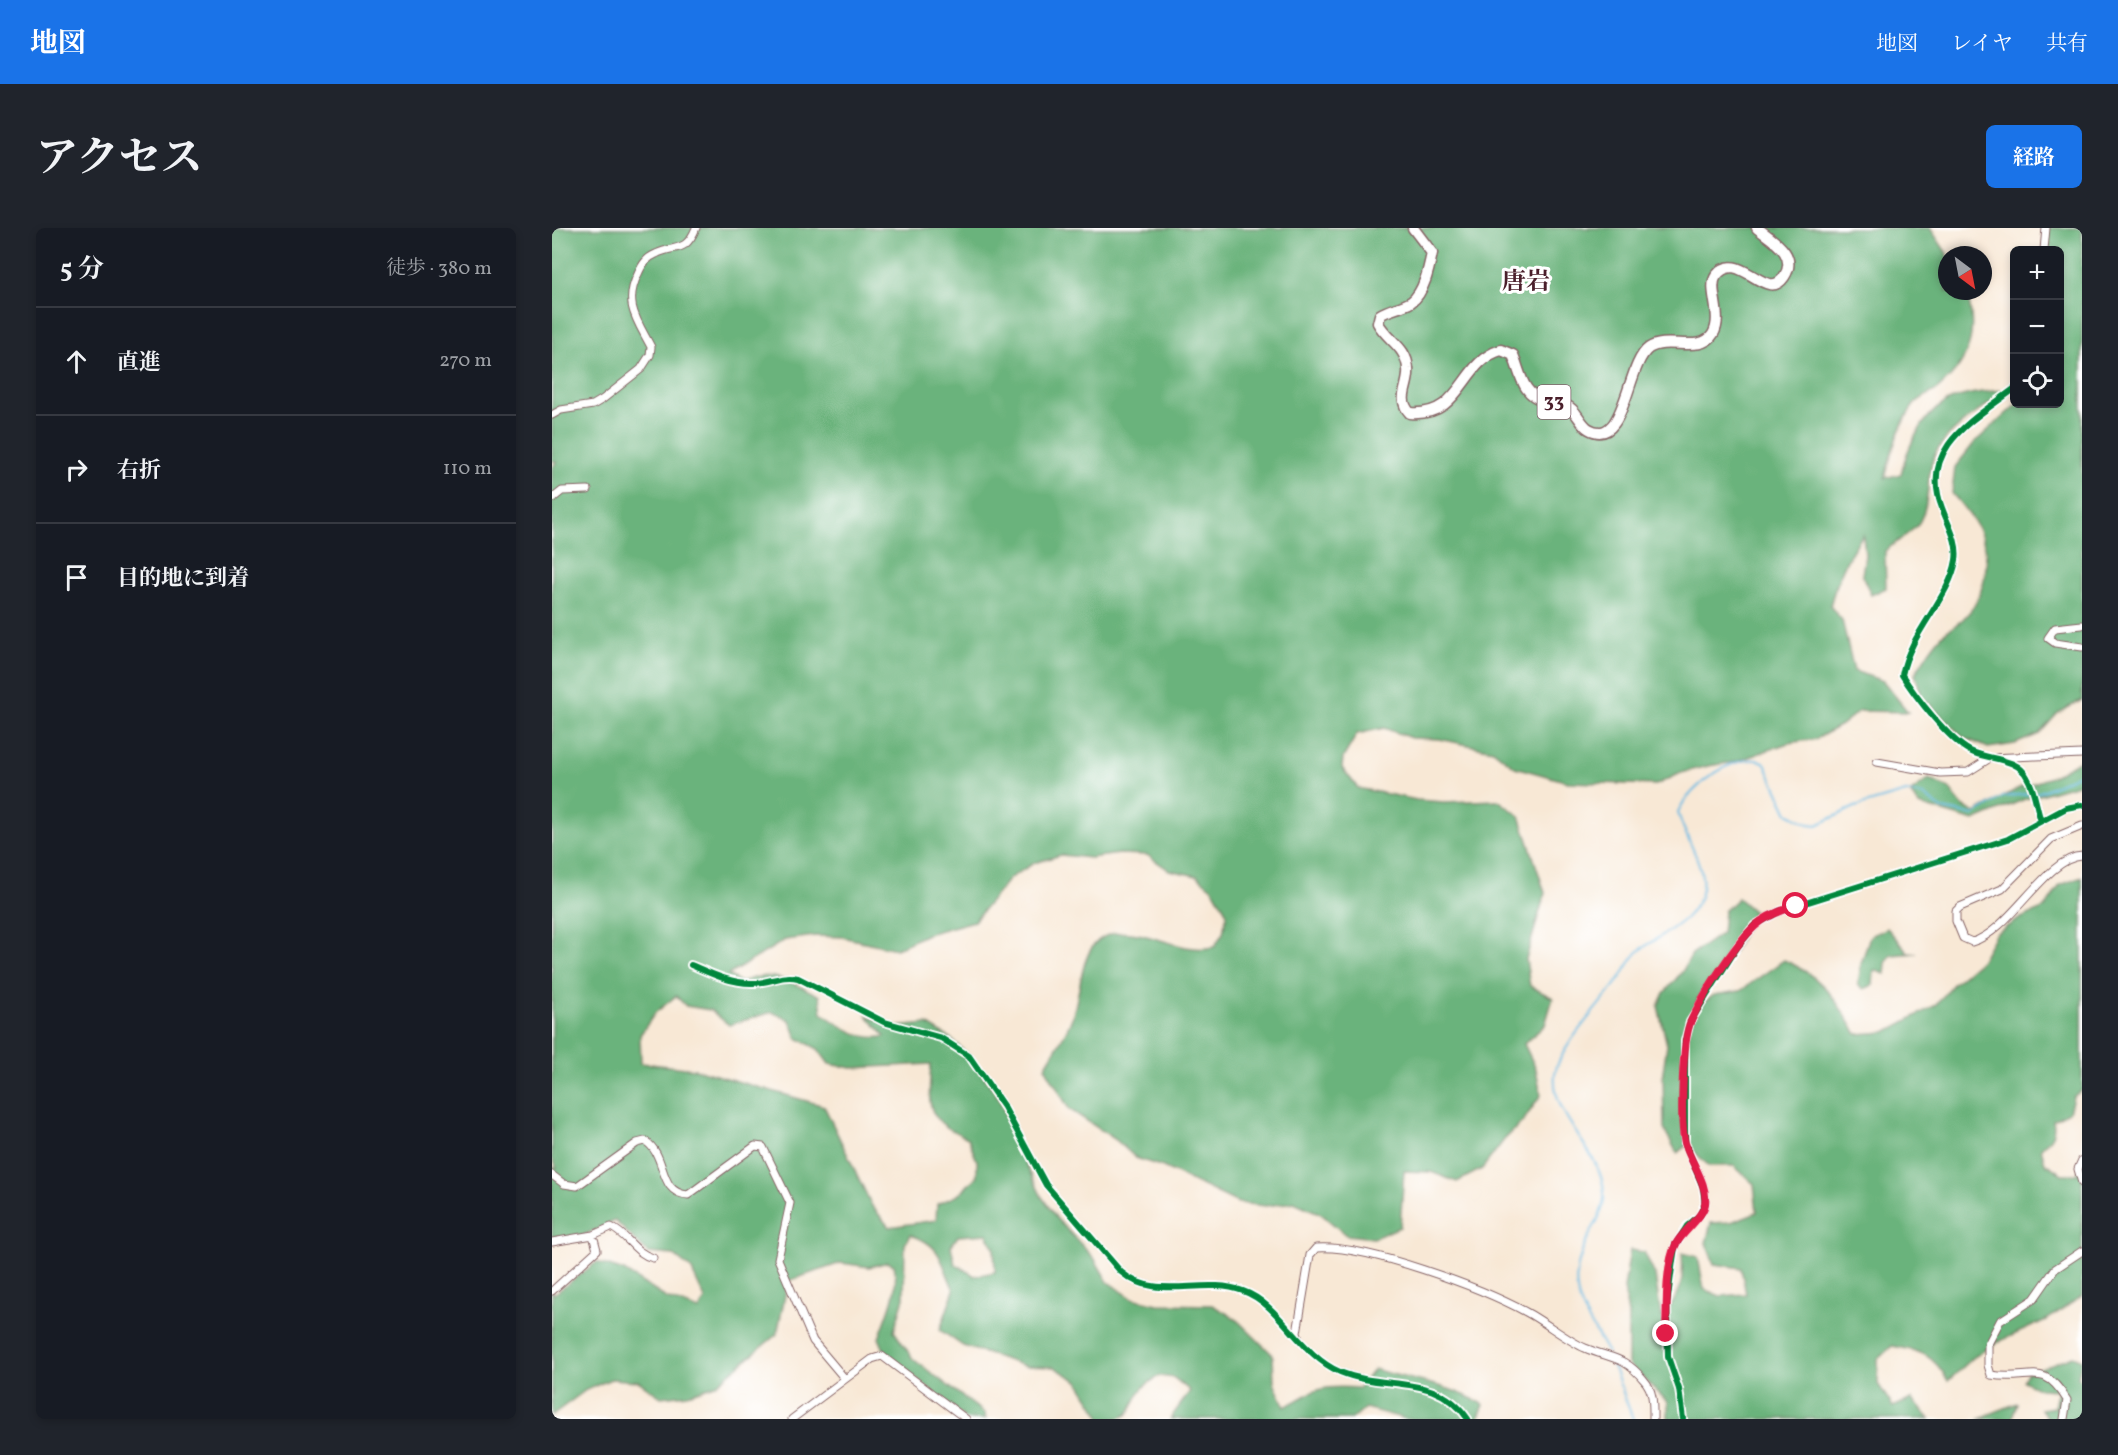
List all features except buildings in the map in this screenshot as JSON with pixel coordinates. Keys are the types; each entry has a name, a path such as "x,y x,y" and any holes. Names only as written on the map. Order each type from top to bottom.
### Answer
{"main road":[{"name":"33","path":"1413,228 1432,253 1419,295 1410,302 1380,315 1378,323 1382,331 1401,348 1407,360 1409,371 1402,401 1405,408 1410,413 1434,412 1443,406 1484,358 1500,350 1513,355 1520,381 1528,392 1542,400 1571,408 1587,428 1599,432 1608,431 1616,425 1624,397 1647,349 1659,343 1700,343 1708,340 1714,333 1717,320 1713,285 1715,277 1725,268 1735,266 1768,284 1776,283 1784,278 1788,263 1786,253 1757,228"}],"street":[{"path":"552,415 561,410 593,405 646,363 651,347 629,302 633,283 645,260 657,253 678,249 691,240 696,228"},
{"path":"2044,246 2046,228"},
{"path":"2010,392 1969,423 1949,442 1938,461 1935,482 1941,507 1953,537 1956,560 1950,578 1905,658 1902,675 1917,699 1968,750 1990,759 2012,764 2027,777 2040,818"},
{"path":"552,499 562,491 588,490"},
{"path":"2082,625 2055,628 2048,638 2055,643 2082,647"},
{"path":"1877,762 1940,773 1968,772 1990,759 2082,754"},
{"path":"1683,1419 1666,1334 1675,1246 1687,1226 1700,1215 1705,1203 1703,1187 1685,1143 1685,1051 1690,1022 1738,946 1755,925 1780,911 2008,839 2040,818 2066,808 2082,805"},
{"path":"2082,826 2051,839 2002,889 1960,907 1956,911 1956,921 1963,938 1972,942 1988,936 2057,866 2075,856 2082,856"},
{"path":"691,965 734,981 753,984 787,975 798,978 884,1022 941,1038 955,1046 969,1056 998,1098 1046,1185 1133,1283 1153,1287 1222,1286 1243,1290 1267,1306 1312,1355 1340,1372 1361,1379 1429,1388 1447,1397 1460,1408 1468,1419"},
{"path":"552,1175 564,1184 577,1186 637,1143 645,1141 653,1146 659,1156 667,1184 679,1194 688,1195 755,1146 763,1148 790,1203 778,1259 813,1341 845,1379"},
{"path":"2082,1160 2078,1169 2082,1183"},
{"path":"552,1242 593,1235 611,1227 619,1230 641,1255 653,1258"},
{"path":"552,1291 597,1250 593,1235"},
{"path":"1302,1344 1298,1332 1310,1255 1316,1248 1339,1249 1392,1261 1441,1276 1524,1311 1583,1348 1616,1357 1646,1381 1652,1394 1653,1419"},
{"path":"2064,1419 2067,1400 2056,1382 2047,1376 2008,1378 1991,1375 1988,1365 1988,1344 2000,1322 2034,1299 2055,1269 2082,1251"},
{"path":"792,1419 872,1359 882,1356 966,1419"}],"green space":[{"path":"552,228 1930,228 1942,246 1938,246 1938,300 1969,300 1972,319 1969,343 1959,366 1951,376 1937,389 1917,402 1908,413 1896,440 1885,478 1901,474 1916,434 1929,416 1945,403 1976,393 2010,389 1962,424 1938,449 1931,466 1926,504 1920,521 1909,533 1885,551 1886,588 1871,595 1862,575 1865,555 1863,535 1847,560 1830,606 1842,620 1854,671 1883,681 1908,712 1859,711 1841,725 1816,739 1788,743 1735,762 1681,773 1656,785 1568,782 1515,767 1493,750 1439,739 1411,738 1384,728 1357,734 1343,758 1342,768 1358,788 1417,800 1444,802 1498,800 1520,816 1545,893 1526,959 1530,986 1553,998 1545,1025 1524,1044 1536,1069 1541,1095 1524,1120 1504,1140 1482,1169 1457,1182 1431,1172 1404,1171 1400,1227 1374,1238 1346,1235 1321,1214 1294,1202 1266,1206 1238,1203 1163,1167 1136,1158 1116,1140 1069,1109 1045,1067 1072,1018 1087,957 1094,945 1104,937 1118,933 1138,934 1185,947 1204,948 1214,947 1223,933 1227,913 1213,889 1197,876 1169,870 1147,855 1119,854 1090,858 1061,855 1034,863 1010,878 974,921 927,934 896,949 842,937 815,936 785,940 728,975 741,983 751,978 772,977 801,987 820,996 822,1013 860,1035 877,1038 885,1036 866,1015 894,1027 927,1024 950,1038 971,1058 999,1098 1018,1148 1042,1197 1057,1219 1094,1258 1108,1282 1132,1298 1158,1304 1212,1305 1235,1318 1273,1355 1274,1383 1285,1407 1320,1389 1359,1388 1374,1369 1443,1387 1470,1398 1484,1405 1478,1419 1406,1419 1365,1408 1352,1419 1170,1419 1190,1391 1174,1378 1159,1376 1143,1388 1127,1415 1114,1419 1102,1419 1078,1381 1054,1367 1025,1366 963,1346 940,1330 954,1290 935,1250 921,1239 911,1235 905,1244 904,1298 894,1331 913,1359 984,1413 986,1419 966,1419 886,1354 879,1338 892,1302 895,1284 894,1265 888,1262 869,1267 841,1263 788,1281 777,1334 715,1385 688,1394 661,1397 638,1381 611,1379 586,1390 552,1415 552,1291 554,1294 597,1262 624,1271 666,1298 699,1310 705,1299 691,1269 673,1255 648,1253 615,1221 582,1236 552,1240 552,1168 557,1168 552,1158 552,468 557,461 552,461","holes":["676,996 686,1006 710,1010 729,1025 772,1012 790,1020 797,1038 818,1049 829,1064 852,1068 931,1064 929,1091 932,1110 944,1125 968,1138 977,1161 977,1176 958,1195 937,1204 936,1220 889,1227 872,1206 824,1106 695,1069 641,1063 640,1035 655,1013","987,1234 994,1248 995,1272 975,1276 955,1264 951,1246 958,1236"]},
{"path":"2046,228 2082,228 2082,700 2058,713 2039,734 2015,744 1988,748 1963,737 1922,697 1915,674 1942,635 1971,611 1984,582 1986,560 1983,540 1974,521 1952,493 1955,467 1975,442 2013,408 2064,408 2064,246 2045,246"},
{"path":"2082,759 2082,783 2025,799 1974,821 1919,805 1910,793 1929,779 1950,789 1961,805 1975,813 2019,788 2051,777"},
{"path":"2082,877 2082,1090 2073,1097 2069,1112 2053,1120 2052,1135 2041,1148 2045,1163 2062,1174 2077,1174 2082,1164 2082,1296 2048,1319 1996,1343 1974,1357 1948,1381 1938,1365 1926,1356 1919,1352 1892,1346 1878,1359 1878,1384 1893,1407 1912,1399 1930,1419 1668,1419 1668,1402 1628,1364 1628,1315 1624,1288 1630,1250 1644,1252 1655,1275 1661,1317 1673,1302 1680,1288 1683,1272 1682,1253 1698,1257 1704,1289 1720,1296 1746,1294 1741,1268 1714,1264 1706,1243 1711,1223 1731,1222 1757,1212 1754,1184 1734,1166 1709,1166 1687,1145 1677,1153 1664,1129 1663,1071 1667,1045 1658,1006 1664,993 1682,972 1692,954 1722,933 1724,911 1738,898 1754,912 1731,956 1700,995 1693,1010 1714,995 1740,991 1784,960 1809,974 1827,990 1857,1034 1886,1032 1936,1005 1953,984 1980,961 1996,933 2021,918 2045,908 2060,885"},
{"path":"1887,928 1908,952 1917,953 1891,955 1886,963 1885,974 1874,970 1873,985 1864,989 1858,985 1861,964 1870,936"},
{"path":"2073,1356 2082,1360 2078,1377 2082,1380 2082,1419 2048,1419 2041,1409 2054,1407 2058,1390 2040,1389 2023,1381 2027,1373"},
{"path":"2017,1403 2012,1419 1980,1419 1985,1416"}],"waterway":[{"path":"1608,1353 1584,1311 1577,1287 1580,1258 1603,1205 1603,1182 1597,1167 1561,1106 1556,1091 1555,1074 1564,1051 1621,977 1634,956 1676,926 1693,910 1698,900 1702,889 1701,870 1678,812 1692,792 1715,773 1728,766 1741,761 1764,762 1788,813 1809,824 1817,825 1855,807 1906,792 1923,795 1942,809 1974,815 2003,797 2040,792 2082,773"},
{"path":"1610,1358 1633,1419"}],"cycle path":[{"path":"2010,392 1967,424 1944,452 1938,468 1937,487 1954,540 1956,560 1946,588 1913,644 1902,675 1933,717 1952,737 1970,751 2009,762 2022,771 2032,787 2041,821"},
{"path":"1683,1419 1679,1389 1668,1357 1667,1304 1675,1246 1687,1226 1700,1215 1705,1203 1703,1187 1685,1143 1685,1041 1690,1022 1738,946 1755,925 1780,911 2008,839 2066,808 2082,805"},
{"path":"691,965 720,977 743,983 757,983 786,977 798,978 884,1022 941,1038 969,1056 1004,1107 1046,1185 1121,1272 1149,1286 1212,1286 1243,1291 1268,1307 1313,1354 1340,1372 1357,1378 1426,1388 1441,1394 1455,1404 1468,1419"}],"district":[{"name":"唐岩","path":"1526,283"}],"route":[{"path":"1666,1334 1667,1304 1675,1246 1687,1226 1700,1215 1705,1203 1703,1187 1685,1143 1683,1120 1686,1041 1690,1022 1738,946 1755,925 1780,911 1796,906"}]}
